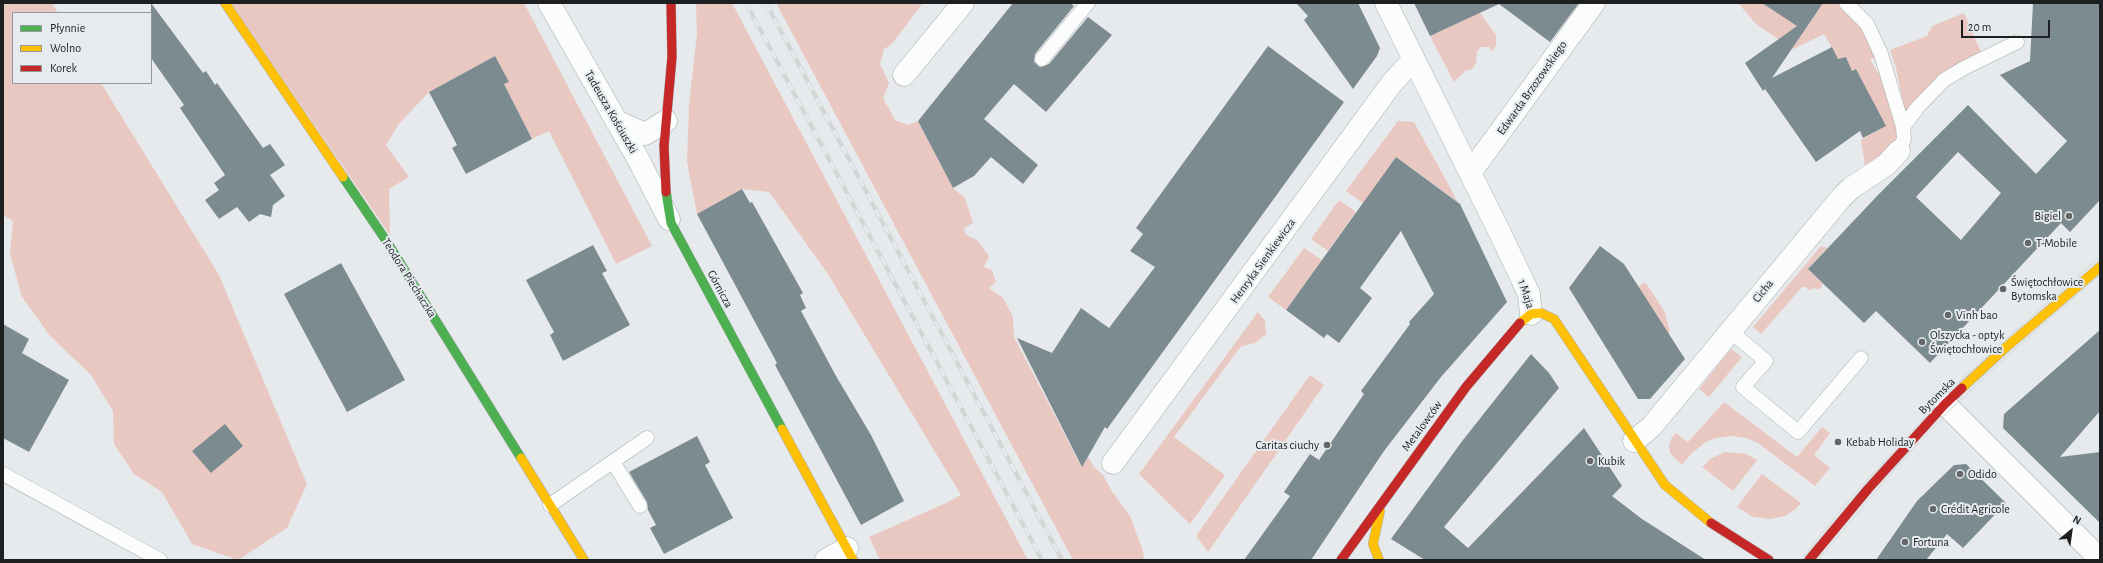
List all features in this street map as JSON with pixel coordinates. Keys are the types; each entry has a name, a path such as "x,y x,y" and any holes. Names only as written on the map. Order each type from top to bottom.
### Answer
{"street":[{"name":"Teodora Piechaczka","path":"225,3 387,242 584,560"},
{"name":"Tadeusza Kościuszki","path":"550,3 670,222"},
{"name":"Górnicza","path":"671,3 672,57 664,146 665,184 670,222 850,554"},
{"path":"904,74 964,3"},
{"name":"1 Maja","path":"1386,3 1529,294 1532,314 1541,313 1554,319 1634,441 1666,485 1715,526 1769,560"},
{"name":"Edwarda Brzozowskiego","path":"1470,173 1594,3"},
{"name":"Henryka Sienkiewicza","path":"1113,463 1392,83 1414,59"},
{"path":"616,121 645,134 666,121"},
{"name":"Cicha","path":"1634,441 1651,427 1841,198 1851,188 1886,165 1899,151"},
{"name":"Bytomska","path":"1809,560 1868,489 1945,404 2004,349 2100,267"},
{"name":"Metalowców","path":"1341,560 1466,387 1522,321 1532,314"},
{"path":"1945,404 2100,559"},
{"path":"1379,560 1373,544 1379,513 1384,499"},
{"path":"826,560 850,554"}],"lane":[{"path":"1042,59 1088,3"},
{"path":"1846,3 1867,24 1887,71 1903,126 1904,139 1899,151"},
{"path":"1903,126 1918,107 1944,80 1964,68 2017,42"},
{"path":"1730,331 1766,361 1743,387 1798,432 1861,358"},
{"path":"550,505 647,438"},
{"path":"613,462 640,506"},
{"path":"3,474 160,560"}],"shaded area":[{"path":"3,3 52,3 57,12 12,12 12,84 102,84 219,275 307,484 287,528 238,560 192,544 162,492 134,474 114,444 113,411 91,375 50,336 22,297 10,254 13,221 3,215"},
{"path":"231,3 524,3 652,246 616,264 549,131 532,139 504,84 508,82 495,56 429,92 398,125 386,145 409,177 389,189 390,235"},
{"path":"696,3 732,3 1028,560 880,560 869,537 961,495 826,271 769,192 742,189 697,214 687,162 689,105 697,33"},
{"path":"776,3 923,3 891,45 884,49 880,64 889,83 883,98 895,120 908,125 918,121 953,188 965,198 973,223 964,228 966,235 977,240 989,256 984,267 992,270 996,282 989,288 1003,298 1013,317 1014,337 1081,466 1088,457 1094,467 1103,475 1111,490 1130,516 1143,551 1144,560 1073,560"},
{"path":"1473,3 1496,35 1496,45 1493,51 1489,47 1481,47 1477,51 1476,63 1472,69 1465,71 1454,82 1430,36 1475,15"},
{"path":"1738,3 1838,3 1855,16 1878,56 1870,60 1879,74 1895,113 1897,138 1894,146 1865,166 1861,140 1884,127 1856,69 1852,71 1846,57 1838,59 1824,34 1793,49 1756,24"},
{"path":"1964,13 1981,52 1941,74 1906,116 1896,68 1890,50 1927,36 1932,26"},
{"path":"1398,121 1414,122 1458,202 1396,157 1363,203 1346,191"},
{"path":"1339,200 1356,212 1328,251 1311,239"},
{"path":"1821,246 1827,248 1808,269 1823,284 1819,290 1815,288 1809,290 1802,287 1761,334 1753,327"},
{"path":"1304,248 1322,260 1286,310 1268,297"},
{"path":"1645,282 1665,312 1670,333 1668,334 1638,287"},
{"path":"1258,312 1265,321 1266,334 1255,343 1242,346 1238,350 1174,437 1225,475 1190,524 1139,474"},
{"path":"1731,349 1742,357 1709,397 1699,389"},
{"path":"1310,375 1324,385 1208,552 1196,536"},
{"path":"1724,402 1797,457 1822,427 1830,433 1814,455 1830,468 1815,486 1758,443 1746,438 1731,436 1716,438 1706,442 1692,453 1682,465 1670,453 1669,446 1671,439 1676,433 1688,442"},
{"path":"1725,452 1746,454 1757,460 1733,491 1702,467 1712,458"},
{"path":"1762,474 1801,503 1796,509 1785,516 1770,519 1753,517 1737,507"}],"building":[{"path":"151,3 203,73 206,71 215,85 217,83 263,148 270,144 285,165 270,175 285,196 273,205 271,217 260,214 249,222 237,207 219,219 205,200 219,190 214,183 225,175 180,108 184,105 152,59"},
{"path":"1013,3 1070,3 1074,6 1035,54 1034,62 1040,67 1049,64 1088,17 1112,35 1046,112 1014,84 984,119 1038,165 1023,184 991,157 974,176 953,188 918,121"},
{"path":"1296,3 1358,3 1380,48 1377,56 1353,89 1304,20 1308,16"},
{"path":"1414,3 1579,3 1550,42 1499,4 1430,36"},
{"path":"1762,3 1823,3 1772,78 1832,47 1838,59 1846,57 1852,71 1856,69 1886,126 1863,138 1860,131 1816,162 1765,89 1763,91 1745,63 1797,26"},
{"path":"2033,3 2100,3 2100,200 2070,232 2061,223 1930,363 1876,311 1864,323 1808,269 1878,195 1968,105 2036,174 2067,141 2000,75 2030,61","holes":["1958,152 2001,193 1961,240 1916,197"]},
{"path":"1268,46 1344,102 1107,429 1105,427 1082,467 1017,338 1052,353 1081,308 1109,328 1155,267 1130,251 1143,234 1136,228"},
{"path":"495,56 509,82 504,84 532,139 466,174 452,148 457,145 429,92"},
{"path":"1396,157 1460,204 1507,302 1441,377 1384,451 1311,560 1244,560 1290,496 1284,492 1310,454 1319,460 1364,394 1361,391 1410,324 1409,322 1434,294 1401,231 1360,288 1372,298 1339,343 1327,334 1324,338 1286,310"},
{"path":"742,189 750,203 752,202 803,293 800,295 806,308 801,311 836,376 871,435 904,501 861,525 775,365 777,363 697,214"},
{"path":"593,245 607,271 602,273 630,325 563,361 550,335 554,332 526,280"},
{"path":"1600,246 1624,264 1685,359 1650,399 1638,399 1569,288"},
{"path":"341,263 405,380 347,412 284,294"},
{"path":"3,324 29,339 22,353 69,380 29,452 3,438"},
{"path":"2100,330 2100,411 2060,457 2100,452 2100,523 2003,428 2004,414"},
{"path":"1531,354 1549,373 1559,388 1444,527 1468,548 1584,428 1622,486 1612,496 1642,519 1706,560 1425,560 1391,539 1463,440"},
{"path":"225,424 243,446 211,473 192,451"},
{"path":"697,436 710,462 705,465 733,518 664,554 650,528 656,525 648,510 647,502 629,472"},
{"path":"1966,464 2006,503 1963,548 1947,534 1926,560 1876,560 1917,501 1954,465"}],"tram line":[{"path":"1801,560 1844,506 1941,399 2000,344 2100,257"},
{"path":"1818,560 1897,466 1951,409 2009,354 2100,275"}],"railway":[{"path":"746,3 1042,560"},
{"path":"766,3 1062,560"}],"traffic: fast":[{"path":"343,177 387,242 521,458"},
{"path":"666,192 671,223 782,429"}],"traffic: slow":[{"path":"225,3 343,177"},
{"path":"1962,388 2004,349 2100,267"},
{"path":"1520,323 1531,314 1541,313 1554,319 1665,485 1711,523"},
{"path":"782,429 853,560"},
{"path":"521,458 584,560"},
{"path":"1379,560 1373,544 1380,511"}],"traffic: jam":[{"path":"666,192 664,146 672,57 671,3"},
{"path":"1341,560 1466,387 1520,323"},
{"path":"1809,560 1868,489 1945,404 1962,388"},
{"path":"1711,523 1769,560"}],"place":[{"name":"Bigiel","path":"2069,216"},
{"name":"T-Mobile","path":"2028,243"},
{"name":"Świętochłowice Bytomska","path":"2003,289"},
{"name":"Vinh bao","path":"1948,315"},
{"name":"Olszycka - optyk Świętochłowice","path":"1922,342"},
{"name":"Kebab Holiday","path":"1838,442"},
{"name":"Caritas ciuchy","path":"1327,445"},
{"name":"Kubik","path":"1590,461"},
{"name":"Odido","path":"1960,474"},
{"name":"Crédit Agricole","path":"1933,509"},
{"name":"Fortuna","path":"1905,542"}]}
